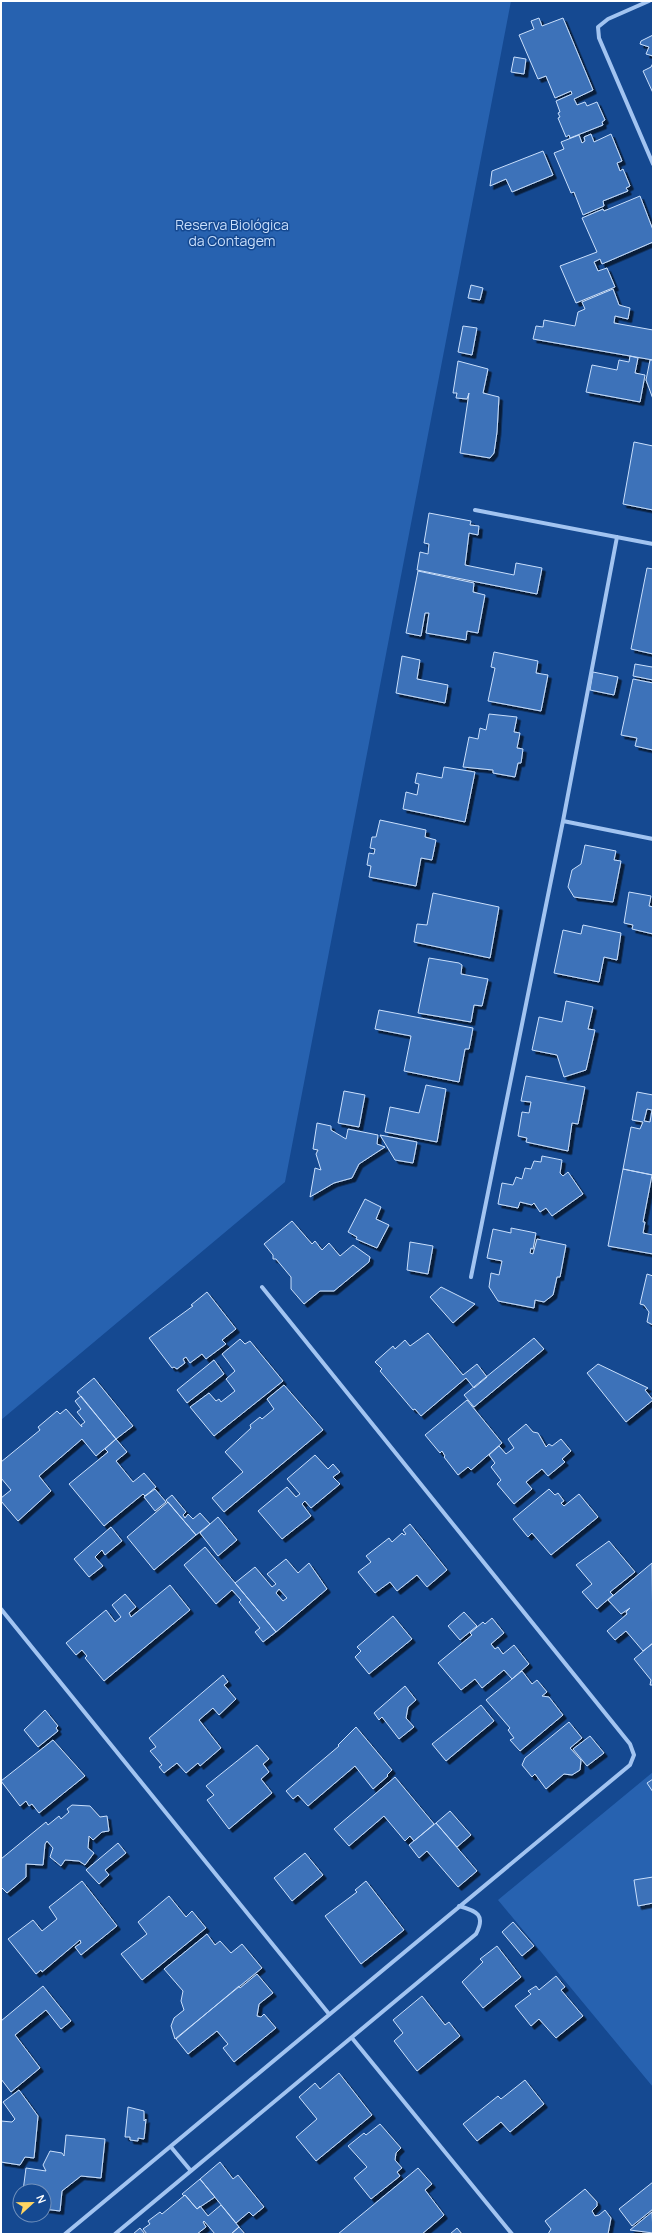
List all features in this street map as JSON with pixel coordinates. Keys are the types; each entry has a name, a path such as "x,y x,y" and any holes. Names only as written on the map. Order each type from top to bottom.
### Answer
{"street":[{"path":"649,1 608,19 598,26 599,38 653,164"},
{"path":"475,510 653,544"},
{"path":"471,1277 563,821 617,537"},
{"path":"563,821 653,839"},
{"path":"65,2234 630,1765 634,1755 630,1744 262,1287"},
{"path":"1,1609 329,2014"},
{"path":"115,2234 476,1934 482,1924 480,1917 475,1911 459,1906"},
{"path":"352,2038 512,2234"},
{"path":"171,2147 191,2170"}],"green space":[{"name":"Reserva Biológica da Contagem","path":"1,1 511,1 285,1182 1,1420"},
{"path":"653,1772 653,2087 498,1900"}],"building":[{"path":"539,18 542,26 563,18 593,90 574,99 577,105 585,102 587,106 597,102 605,120 602,122 603,125 570,138 569,135 566,137 558,118 560,117 558,113 560,112 556,101 572,94 571,91 555,98 546,76 538,79 519,35 534,29 531,21"},
{"path":"653,35 653,56 646,54 649,47 640,44 641,41"},
{"path":"514,57 526,59 524,74 511,72"},
{"path":"653,63 653,93 643,71 651,67"},
{"path":"591,134 594,142 611,134 622,161 617,163 620,171 623,169 630,186 626,188 628,191 603,201 604,206 583,215 574,192 571,193 554,153 564,149 561,142 579,135 582,143 585,141 584,137"},
{"path":"543,151 553,175 512,192 506,179 490,186 492,171"},
{"path":"640,196 653,230 653,242 602,264 600,259 594,262 598,271 607,268 615,287 576,303 560,266 597,252 582,218 603,209 604,211"},
{"path":"471,285 483,288 480,300 468,298"},
{"path":"613,289 619,305 630,308 628,319 615,316 614,323 653,330 653,360 533,339 536,326 543,327 544,320 575,326 578,312 585,309 582,302"},
{"path":"463,326 477,328 472,355 458,352"},
{"path":"630,356 638,358 635,373 645,375 640,402 586,392 592,365 617,370 619,360 629,362"},
{"path":"650,360 653,360 653,399 646,380"},
{"path":"458,361 488,369 483,393 499,397 494,453 490,458 460,453 469,393 467,399 456,398 457,393 453,393"},
{"path":"634,442 653,446 653,510 623,504"},
{"path":"429,513 471,521 470,525 479,526 478,535 469,533 465,565 514,575 516,563 542,568 537,594 417,570 420,552 428,554 429,544 424,543"},
{"path":"647,568 653,569 653,654 631,649"},
{"path":"418,571 474,583 473,592 485,595 478,633 467,631 466,640 426,633 429,613 425,613 421,636 406,633"},
{"path":"494,652 538,661 536,673 548,675 541,711 488,701 495,668 491,667"},
{"path":"402,656 420,660 417,679 448,685 445,703 396,693"},
{"path":"635,664 652,667 653,665 653,680 633,676"},
{"path":"593,672 618,677 614,695 590,690"},
{"path":"633,679 653,683 653,750 635,746 637,738 621,735"},
{"path":"489,714 517,717 514,732 520,733 517,748 523,749 521,763 518,763 515,777 493,773 493,770 463,767 469,737 478,739 480,728 486,730"},
{"path":"444,767 475,772 465,822 403,809 406,792 417,795 419,784 415,783 417,773 442,778"},
{"path":"380,820 426,830 425,837 436,840 432,860 421,858 416,886 369,877 371,866 367,865 369,853 374,854 375,849 370,848 372,837 376,837"},
{"path":"585,845 616,851 614,860 621,861 613,902 574,897 568,887 572,870 581,864"},
{"path":"629,892 651,896 649,906 653,907 653,934 632,929 633,925 624,923"},
{"path":"433,893 499,907 490,958 414,942 417,924 427,925"},
{"path":"583,925 621,933 617,960 604,957 599,982 554,973 563,930 581,934"},
{"path":"429,958 459,963 462,965 461,974 488,979 482,1006 474,1005 471,1022 418,1013"},
{"path":"566,1001 593,1007 588,1029 595,1030 586,1070 564,1077 557,1055 532,1050 539,1017 562,1022"},
{"path":"379,1010 473,1028 469,1049 465,1049 459,1082 404,1071 411,1036 375,1029"},
{"path":"526,1076 585,1087 578,1124 572,1123 568,1151 526,1142 527,1138 518,1136 522,1112 529,1113 531,1102 521,1101"},
{"path":"426,1085 446,1089 437,1142 385,1132 390,1107 419,1113"},
{"path":"344,1091 365,1095 359,1127 338,1123"},
{"path":"637,1092 653,1095 653,1175 623,1169 631,1127 640,1129 643,1122 632,1120","holes":["647,1109 652,1110 650,1122 644,1121"]},
{"path":"317,1123 331,1126 331,1130 346,1139 348,1129 378,1135 377,1144 385,1147 359,1164 352,1178 334,1183 310,1197 315,1168 321,1170 316,1154 318,1150 313,1149"},
{"path":"380,1135 417,1142 413,1163 395,1160"},
{"path":"542,1156 562,1160 560,1173 563,1176 568,1172 583,1194 552,1216 546,1208 540,1212 534,1203 532,1205 520,1202 518,1208 498,1204 502,1183 513,1185 516,1177 522,1179 525,1168 531,1169 534,1161 541,1162"},
{"path":"623,1169 652,1175 643,1222 645,1222 643,1233 653,1235 653,1254 608,1246"},
{"path":"365,1199 381,1207 376,1219 389,1225 377,1248 356,1239 357,1237 348,1232"},
{"path":"292,1221 312,1244 315,1241 322,1250 329,1243 340,1256 353,1245 370,1257 369,1262 334,1291 320,1291 304,1304 291,1289 291,1277 276,1259 273,1259 273,1255 264,1244"},
{"path":"511,1228 536,1233 533,1249 531,1248 530,1253 533,1254 537,1239 566,1245 560,1277 557,1277 553,1295 544,1302 535,1300 534,1308 498,1301 489,1287 491,1273 499,1275 502,1261 487,1258 493,1229 511,1233"},
{"path":"410,1242 433,1246 428,1274 407,1270"},
{"path":"647,1274 653,1276 653,1325 647,1322 649,1312 644,1305 640,1304"},
{"path":"441,1287 475,1304 453,1323 430,1297"},
{"path":"207,1292 236,1329 222,1340 226,1344 206,1359 202,1354 190,1363 186,1357 183,1359 185,1363 177,1369 174,1367 172,1368 149,1338 193,1306 191,1305"},
{"path":"428,1333 463,1375 477,1364 487,1377 474,1388 466,1378 421,1416 415,1409 413,1410 380,1371 382,1369 375,1362 393,1346 395,1349 405,1340 410,1346"},
{"path":"534,1338 544,1349 474,1407 464,1395"},
{"path":"240,1339 245,1344 250,1341 283,1381 214,1436 190,1407 209,1393 216,1401 219,1399 221,1402 235,1391 226,1379 235,1371 222,1354"},
{"path":"214,1360 224,1374 187,1403 177,1390"},
{"path":"598,1364 648,1388 645,1390 653,1400 626,1422 587,1373"},
{"path":"94,1378 133,1426 116,1439 77,1392"},
{"path":"284,1385 323,1430 224,1512 212,1498 243,1472 225,1452 251,1428 250,1425 260,1417 262,1419 274,1409 267,1399"},
{"path":"81,1396 116,1439 96,1456 82,1439 39,1476 51,1491 18,1521 1,1501 1,1498 11,1490 1,1478 1,1462 40,1430 38,1427 57,1411 60,1414 66,1409 82,1427 81,1425 85,1422 77,1412 81,1409 75,1401"},
{"path":"467,1400 502,1443 471,1470 468,1467 458,1475 444,1457 445,1456 442,1451 440,1453 425,1435"},
{"path":"526,1424 533,1432 538,1433 546,1447 549,1444 552,1446 561,1439 571,1451 562,1459 565,1462 548,1476 542,1469 526,1482 532,1489 514,1504 497,1484 501,1480 491,1467 495,1463 489,1455 499,1446 506,1454 514,1448 508,1439"},
{"path":"116,1439 127,1452 116,1461 133,1482 144,1473 156,1487 145,1496 143,1494 104,1526 69,1484 108,1452 105,1449"},
{"path":"315,1455 328,1469 333,1464 340,1472 333,1477 340,1484 311,1508 305,1501 302,1504 311,1516 282,1539 258,1511 287,1487 296,1497 300,1494 287,1479"},
{"path":"155,1489 166,1502 155,1511 144,1497"},
{"path":"549,1489 555,1495 558,1493 564,1501 561,1503 564,1506 579,1494 598,1517 551,1555 532,1533 528,1537 513,1519"},
{"path":"172,1495 186,1512 183,1515 185,1518 188,1514 193,1519 200,1513 210,1524 196,1535 166,1500"},
{"path":"168,1502 196,1535 154,1570 127,1537"},
{"path":"218,1517 237,1540 218,1556 200,1533"},
{"path":"410,1524 447,1570 427,1587 417,1575 397,1591 390,1582 375,1593 358,1572 371,1562 366,1556 389,1538 392,1542 402,1533 404,1535 406,1534 403,1530"},
{"path":"111,1527 122,1541 105,1555 102,1550 95,1557 103,1566 89,1577 74,1559"},
{"path":"609,1541 635,1572 610,1592 613,1595 597,1609 582,1592 592,1584 576,1565"},
{"path":"205,1547 276,1632 263,1642 255,1632 260,1628 239,1602 241,1600 232,1590 216,1604 184,1565"},
{"path":"286,1559 298,1573 309,1563 327,1589 276,1632 235,1583 255,1567 272,1587 276,1584 267,1574","holes":["279,1589 287,1598 283,1601 276,1593"]},
{"path":"652,1563 653,1643 643,1651 626,1631 615,1640 607,1631 627,1614 626,1612 630,1608 621,1614 608,1600"},
{"path":"170,1585 190,1610 104,1681 85,1658 87,1656 82,1650 76,1655 66,1643 106,1610 115,1622 121,1617 112,1605 125,1594 136,1607 129,1613 131,1617"},
{"path":"464,1612 477,1626 460,1640 448,1626"},
{"path":"393,1616 412,1639 369,1674 355,1657 361,1651 357,1647"},
{"path":"492,1618 504,1633 491,1644 495,1649 498,1647 503,1654 514,1645 529,1664 512,1679 504,1670 482,1688 475,1679 461,1690 438,1663 472,1635 470,1633 483,1622 485,1624"},
{"path":"653,1643 653,1685 650,1685 651,1680 634,1659"},
{"path":"522,1671 532,1684 537,1680 547,1692 542,1696 549,1697 563,1715 520,1751 510,1740 514,1738 508,1730 510,1728 486,1700"},
{"path":"223,1675 228,1682 224,1685 236,1699 219,1715 213,1708 199,1720 221,1748 200,1766 198,1763 186,1773 177,1763 164,1773 159,1767 162,1765 150,1751 156,1747 149,1738"},
{"path":"405,1686 416,1700 408,1707 406,1718 414,1727 399,1739 382,1717 379,1720 374,1713"},
{"path":"481,1705 494,1721 446,1761 432,1744"},
{"path":"45,1710 58,1726 56,1728 58,1731 38,1747 24,1730"},
{"path":"569,1722 582,1738 570,1748 581,1760 580,1770 572,1775 564,1774 546,1789 535,1774 532,1777 522,1765 525,1758"},
{"path":"356,1727 392,1770 387,1775 388,1776 373,1789 355,1766 308,1806 298,1795 293,1799 286,1791 339,1746 338,1745"},
{"path":"590,1736 604,1753 587,1766 573,1749"},
{"path":"53,1740 85,1776 39,1813 32,1804 29,1806 26,1801 20,1806 1,1781"},
{"path":"257,1745 269,1759 263,1764 269,1772 261,1779 272,1793 229,1829 207,1800 214,1795 206,1786"},
{"path":"395,1777 434,1824 414,1841 410,1836 405,1841 384,1816 349,1846 334,1829"},
{"path":"653,1779 653,1792 647,1783"},
{"path":"72,1805 90,1806 100,1817 107,1816 109,1831 102,1832 93,1840 89,1836 88,1848 94,1853 85,1865 79,1861 65,1860 61,1866 50,1857 53,1848 47,1841 45,1844 43,1865 26,1864 26,1877 7,1893 1,1887 1,1859 46,1822 48,1825 59,1816 61,1819 69,1812 67,1809"},
{"path":"450,1811 471,1835 457,1847 436,1823"},
{"path":"436,1823 477,1871 458,1887 427,1851 419,1858 409,1845"},
{"path":"118,1843 126,1853 105,1870 109,1875 99,1884 86,1870"},
{"path":"305,1853 323,1875 292,1901 274,1878"},
{"path":"653,1877 653,1903 638,1906 634,1880"},
{"path":"82,1881 117,1926 81,1955 75,1947 81,1943 80,1940 42,1972 41,1970 36,1974 8,1939 33,1920 42,1931 57,1919 49,1907"},
{"path":"366,1881 404,1930 361,1964 325,1916 357,1892 355,1890"},
{"path":"169,1896 186,1917 192,1911 206,1928 142,1980 121,1954 147,1934 138,1922"},
{"path":"513,1922 534,1946 522,1956 502,1932"},
{"path":"207,1934 215,1945 220,1941 231,1953 242,1944 262,1968 175,2039 171,2026 174,2018 184,2010 181,2001 183,1991 164,1969"},
{"path":"497,1946 521,1977 483,2008 462,1982 483,1962 480,1959"},
{"path":"257,1974 273,1993 259,2004 257,2016 261,2017 264,2014 276,2028 234,2062 223,2048 228,2044 217,2031 188,2054 176,2039 239,1986 240,1988"},
{"path":"556,1976 565,1987 561,1990 583,2016 556,2038 539,2019 531,2026 515,2006 531,1994 528,1991 536,1986 539,1990"},
{"path":"43,1986 71,2021 61,2029 46,2010 15,2035 40,2068 11,2092 1,2079 1,2021"},
{"path":"422,1996 445,2025 449,2022 460,2036 417,2071 394,2041 403,2033 393,2020"},
{"path":"339,2073 372,2115 316,2161 296,2137 317,2119 299,2097 315,2083 320,2089"},
{"path":"525,2080 544,2104 510,2132 501,2122 477,2141 463,2124 498,2096 501,2099"},
{"path":"19,2090 38,2116 34,2158 25,2157 20,2165 1,2162 1,2121 12,2122 15,2119 3,2102"},
{"path":"128,2107 144,2111 144,2121 146,2119 144,2139 138,2138 138,2141 130,2140 130,2137 125,2137"},
{"path":"380,2124 401,2148 396,2153 395,2160 402,2168 397,2172 400,2176 371,2199 354,2178 367,2167 348,2146 364,2133 366,2135"},
{"path":"66,2135 105,2139 101,2178 81,2176 62,2191 60,2211 52,2210 52,2183 24,2183 26,2168 46,2171 43,2165 50,2151 62,2153 64,2156"},
{"path":"220,2162 233,2179 238,2175 264,2207 253,2216 249,2212 236,2223 200,2179"},
{"path":"418,2168 432,2184 425,2190 444,2215 422,2234 338,2234"},
{"path":"200,2179 215,2197 197,2209 185,2195 184,2196 182,2194"},
{"path":"653,2182 653,2209 632,2226 619,2209"},
{"path":"585,2189 597,2202 597,2206 592,2211 595,2216 599,2215 605,2210 611,2218 608,2234 548,2234 551,2229 545,2221"},
{"path":"185,2195 197,2209 200,2206 208,2216 221,2205 239,2227 231,2234 215,2234 204,2221 203,2222 206,2227 197,2234 147,2234 143,2229 150,2224 148,2221 160,2212 162,2214"},
{"path":"652,2212 653,2233 630,2230"},
{"path":"239,2227 245,2234 231,2234"},
{"path":"140,2228 145,2234 133,2234"},
{"path":"457,2228 462,2234 450,2234"}]}
